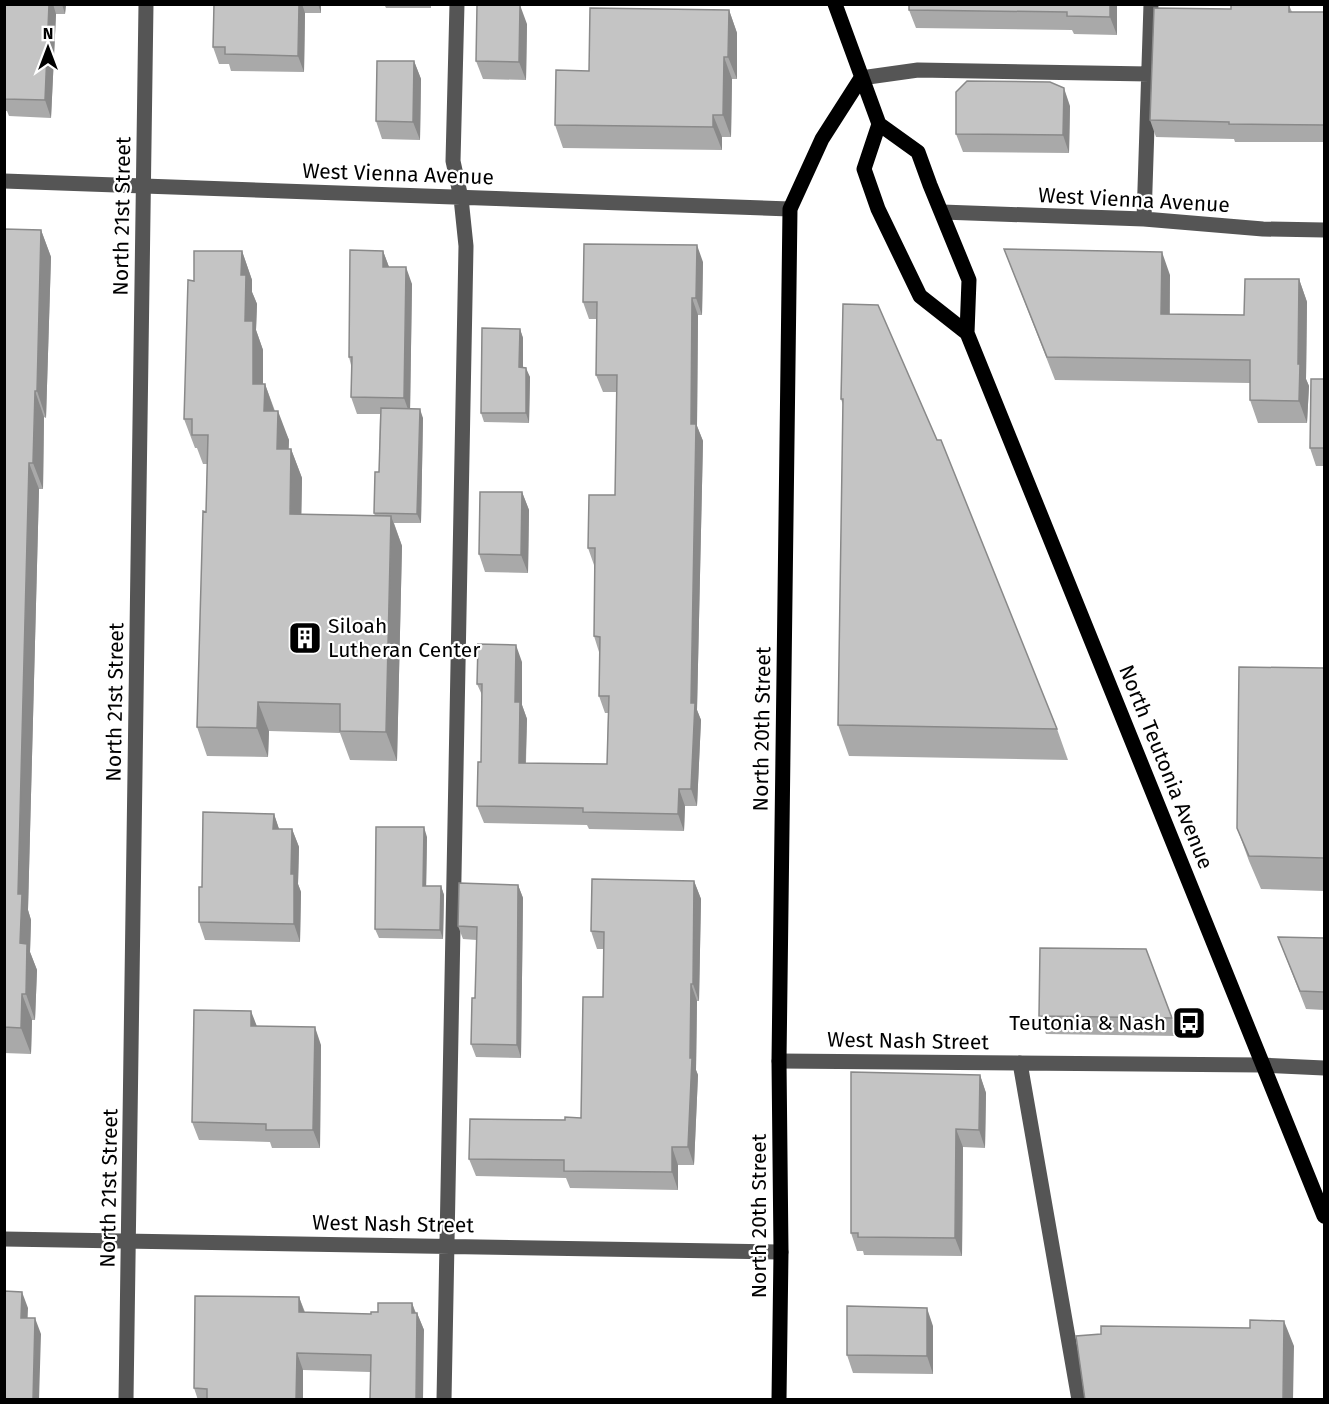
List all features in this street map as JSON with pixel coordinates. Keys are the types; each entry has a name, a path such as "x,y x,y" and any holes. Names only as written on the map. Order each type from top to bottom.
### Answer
{"main road":[{"path":"835,4 879,124"},
{"name":"North 20th Street","path":"779,1400 781,1252 779,1061 790,209 822,139 861,78"},
{"name":"North Teutonia Avenue","path":"967,333 920,296 878,209 864,169 879,124 918,152 969,279 967,333 1106,671 1324,1216"}],"street":[{"name":"North 21st Street","path":"126,1400 146,4"},
{"path":"444,1400 466,246 461,198 453,161 457,4"},
{"path":"1144,219 1151,4"},
{"path":"861,78 918,70 1149,74"},
{"name":"West Vienna Avenue","path":"4,181 790,209"},
{"name":"West Vienna Avenue","path":"942,212 1144,219 1263,229 1324,230"},
{"name":"West Nash Street","path":"779,1061 1262,1065 1324,1068"},
{"path":"1020,1063 1079,1400"},
{"name":"West Nash Street","path":"4,1239 781,1252"}],"building":[{"path":"4,4 49,4 45,100 4,99"},
{"path":"214,4 299,4 298,56 225,54 225,47 213,47"},
{"path":"909,4 1110,4 1110,17 1067,16 1067,12 909,10"},
{"path":"1231,4 1289,5 1289,12 1324,12 1324,125 1150,120 1154,8 1231,9"},
{"path":"477,5 520,5 519,62 476,61"},
{"path":"590,8 729,10 728,57 724,57 723,115 713,115 713,127 555,125 556,70 589,71"},
{"path":"377,61 414,61 413,122 376,121"},
{"path":"967,81 1050,82 1064,88 1063,135 956,134 956,92"},
{"path":"4,229 41,230 37,391 35,391 33,463 29,463 18,894 22,894 20,943 27,944 26,994 22,994 21,1028 4,1027"},
{"path":"584,244 697,245 696,298 692,298 691,424 696,424 691,703 695,703 691,789 679,789 678,814 583,812 583,808 477,806 478,762 481,762 482,684 477,684 478,644 516,645 515,702 520,702 519,763 607,764 609,696 599,696 600,637 594,636 595,548 588,548 589,495 615,495 617,375 596,375 597,302 583,302"},
{"path":"1004,249 1162,252 1161,314 1244,315 1245,279 1299,279 1299,401 1250,400 1250,360 1047,357"},
{"path":"350,250 383,251 383,267 406,267 404,398 351,397"},
{"path":"194,251 242,251 241,275 246,275 245,321 253,321 253,384 265,384 264,411 278,411 277,449 291,449 290,514 391,516 386,732 340,731 340,704 258,702 257,728 197,727 203,511 206,512 208,435 192,435 192,419 184,419 188,280 194,281"},
{"path":"843,304 878,305 937,440 941,440 1057,729 838,725"},
{"path":"482,328 520,329 519,367 526,368 526,413 481,413"},
{"path":"1311,379 1324,379 1324,448 1310,448"},
{"path":"381,408 420,409 417,514 374,513 375,472 379,472"},
{"path":"480,492 522,492 521,555 479,554"},
{"path":"1239,667 1324,668 1324,858 1249,856 1237,828"},
{"path":"203,812 274,814 273,829 292,829 291,874 294,874 294,924 199,922"},
{"path":"376,827 424,827 423,886 441,886 440,930 375,929"},
{"path":"592,879 694,881 690,1058 692,1058 688,1147 672,1147 672,1172 564,1171 564,1160 469,1159 470,1119 565,1120 565,1117 581,1118 583,997 603,997 604,932 591,931"},
{"path":"459,883 518,885 517,1045 471,1044 477,927 458,926"},
{"path":"1278,937 1324,938 1324,992 1300,991"},
{"path":"1040,948 1146,949 1172,1018 1039,1016"},
{"path":"194,1010 251,1011 251,1026 315,1027 313,1130 266,1130 266,1124 192,1122"},
{"path":"851,1072 980,1075 979,1130 956,1129 955,1238 858,1237 858,1233 851,1233"},
{"path":"4,1291 22,1292 21,1318 35,1318 33,1400 4,1400"},
{"path":"195,1296 299,1297 299,1312 371,1314 371,1312 378,1312 378,1303 412,1303 412,1313 417,1313 416,1400 370,1400 371,1355 297,1353 296,1400 207,1400 207,1389 194,1388"},
{"path":"847,1306 927,1308 927,1356 847,1355"},
{"path":"1250,1320 1284,1321 1283,1400 1085,1400 1076,1336 1101,1334 1101,1326 1250,1328"}],"place":[{"name":"Siloah Lutheran Center","path":"305,638"},
{"name":"Teutonia & Nash","path":"1189,1023"}]}
